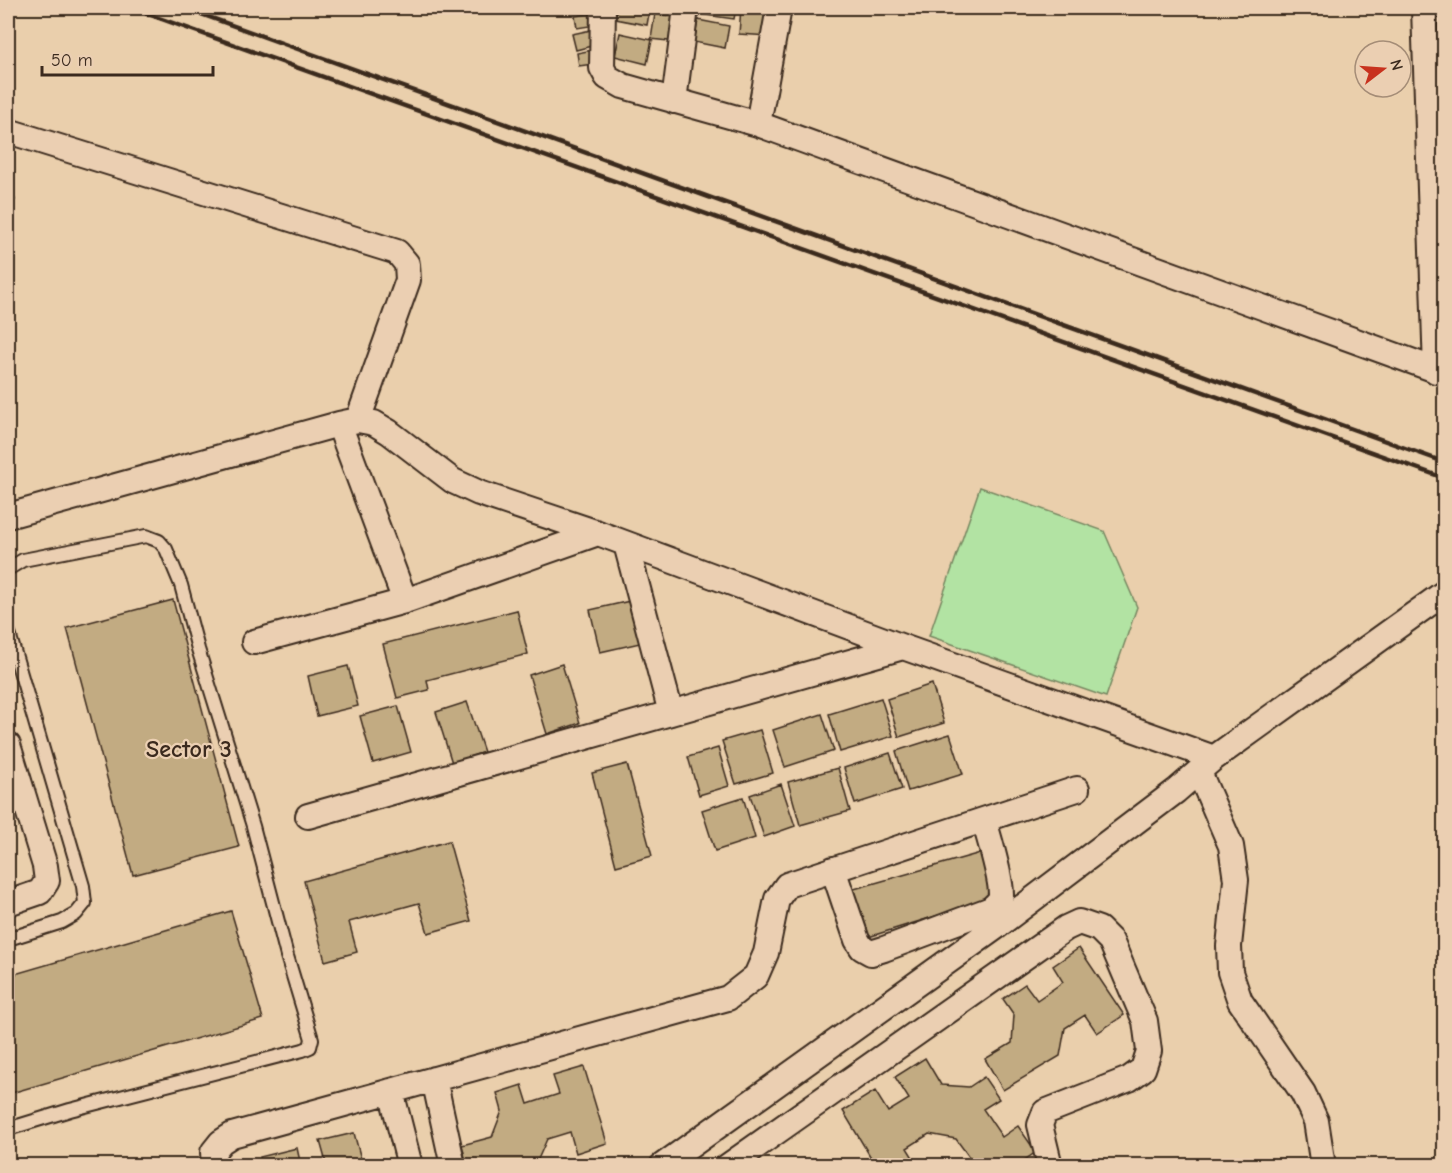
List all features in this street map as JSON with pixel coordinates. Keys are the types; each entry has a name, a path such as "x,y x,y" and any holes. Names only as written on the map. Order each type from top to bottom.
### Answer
{"street":[{"path":"603,8 602,68 607,77 623,86 758,124 1440,372 1424,8"},
{"path":"674,101 686,8"},
{"path":"758,124 778,8"},
{"path":"8,131 397,252 406,264 408,280 348,422 405,601"},
{"path":"8,516 348,422 374,423 453,481 479,493 598,533 903,647 1207,765"},
{"path":"254,642 405,601 598,533"},
{"path":"626,544 671,713"},
{"path":"663,1166 996,927 1207,765 1444,593"},
{"path":"308,816 903,647"},
{"path":"8,745 45,866 47,881 39,892 8,903"},
{"path":"1207,765 1231,846 1236,880 1229,946 1230,972 1240,1001 1304,1093 1316,1121 1323,1166"},
{"path":"214,1166 213,1152 221,1142 232,1135 728,998 756,976 766,953 777,899 788,885 1077,789"},
{"path":"833,869 856,940 862,948 871,953 884,949 991,909 999,902 1001,894 999,880 984,820"},
{"path":"728,1166 1066,928 1079,922 1099,929 1111,941 1145,1021 1149,1051 1143,1069 1129,1078 1045,1112 1040,1125 1050,1166"},
{"path":"434,1079 453,1166"},
{"path":"391,1091 410,1166"}],"lane":[{"path":"8,569 23,560 146,536 159,541 166,549 181,585 198,649 253,825 287,956 312,1039 310,1047 303,1050 70,1110 8,1129"},
{"path":"8,630 80,875 85,903 76,914 62,921 8,939"}],"green space":[{"path":"980,487 1104,531 1137,607 1106,697 929,636"}],"building":[{"path":"618,8 650,8 647,25 615,19"},
{"path":"700,8 736,8 734,19 699,14"},
{"path":"741,8 771,10 769,36 739,34"},
{"path":"594,13 596,25 577,28 575,16"},
{"path":"655,14 680,17 677,42 651,39"},
{"path":"698,20 729,26 725,48 694,42"},
{"path":"596,29 599,44 576,50 572,34"},
{"path":"620,33 652,40 647,64 615,56"},
{"path":"598,49 600,63 579,66 577,53"},
{"path":"8,177 15,200 8,202"},
{"path":"173,600 239,847 133,875 67,628"},
{"path":"630,601 640,643 600,652 590,610"},
{"path":"517,610 528,654 427,680 429,690 397,698 383,644"},
{"path":"562,664 580,723 547,734 529,675"},
{"path":"348,666 358,706 317,716 308,676"},
{"path":"932,684 944,723 899,737 887,699"},
{"path":"881,698 893,736 840,752 829,714"},
{"path":"467,702 484,752 452,763 436,712"},
{"path":"398,706 411,752 373,763 360,716"},
{"path":"822,714 834,751 785,767 773,730"},
{"path":"760,730 773,773 736,784 722,741"},
{"path":"950,734 963,774 908,791 896,751"},
{"path":"718,748 729,786 699,795 688,757"},
{"path":"890,753 902,789 855,804 844,768"},
{"path":"627,764 652,856 616,866 592,773"},
{"path":"838,768 850,811 800,825 788,782"},
{"path":"781,784 795,826 764,837 750,795"},
{"path":"743,797 755,838 715,851 702,810"},
{"path":"449,841 471,921 428,933 419,903 349,922 357,952 325,961 304,881"},
{"path":"984,852 994,898 865,938 847,891"},
{"path":"231,911 263,1019 8,1094 8,976"},
{"path":"1079,948 1124,1015 1097,1033 1085,1015 1065,1028 1060,1056 1003,1090 985,1059 1012,1043 1014,1015 1003,999 1025,984 1037,1000 1063,982 1053,966"},
{"path":"925,1058 941,1085 969,1087 984,1077 999,1099 983,1109 1002,1137 1018,1126 1036,1152 1016,1166 959,1166 970,1158 956,1139 929,1134 907,1148 917,1164 915,1166 876,1166 843,1111 875,1091 888,1112 909,1099 895,1077"},
{"path":"584,1067 607,1143 576,1153 570,1132 547,1139 535,1166 467,1166 462,1145 492,1137 502,1111 497,1093 522,1085 528,1104 559,1094 553,1076"},
{"path":"354,1133 362,1163 367,1166 327,1166 320,1141"},
{"path":"297,1148 301,1166 262,1166 260,1157"}],"railway":[{"path":"131,8 1444,478"},
{"path":"184,8 1444,462"}],"district":[{"name":"Sector 3","path":"189,749"}]}
